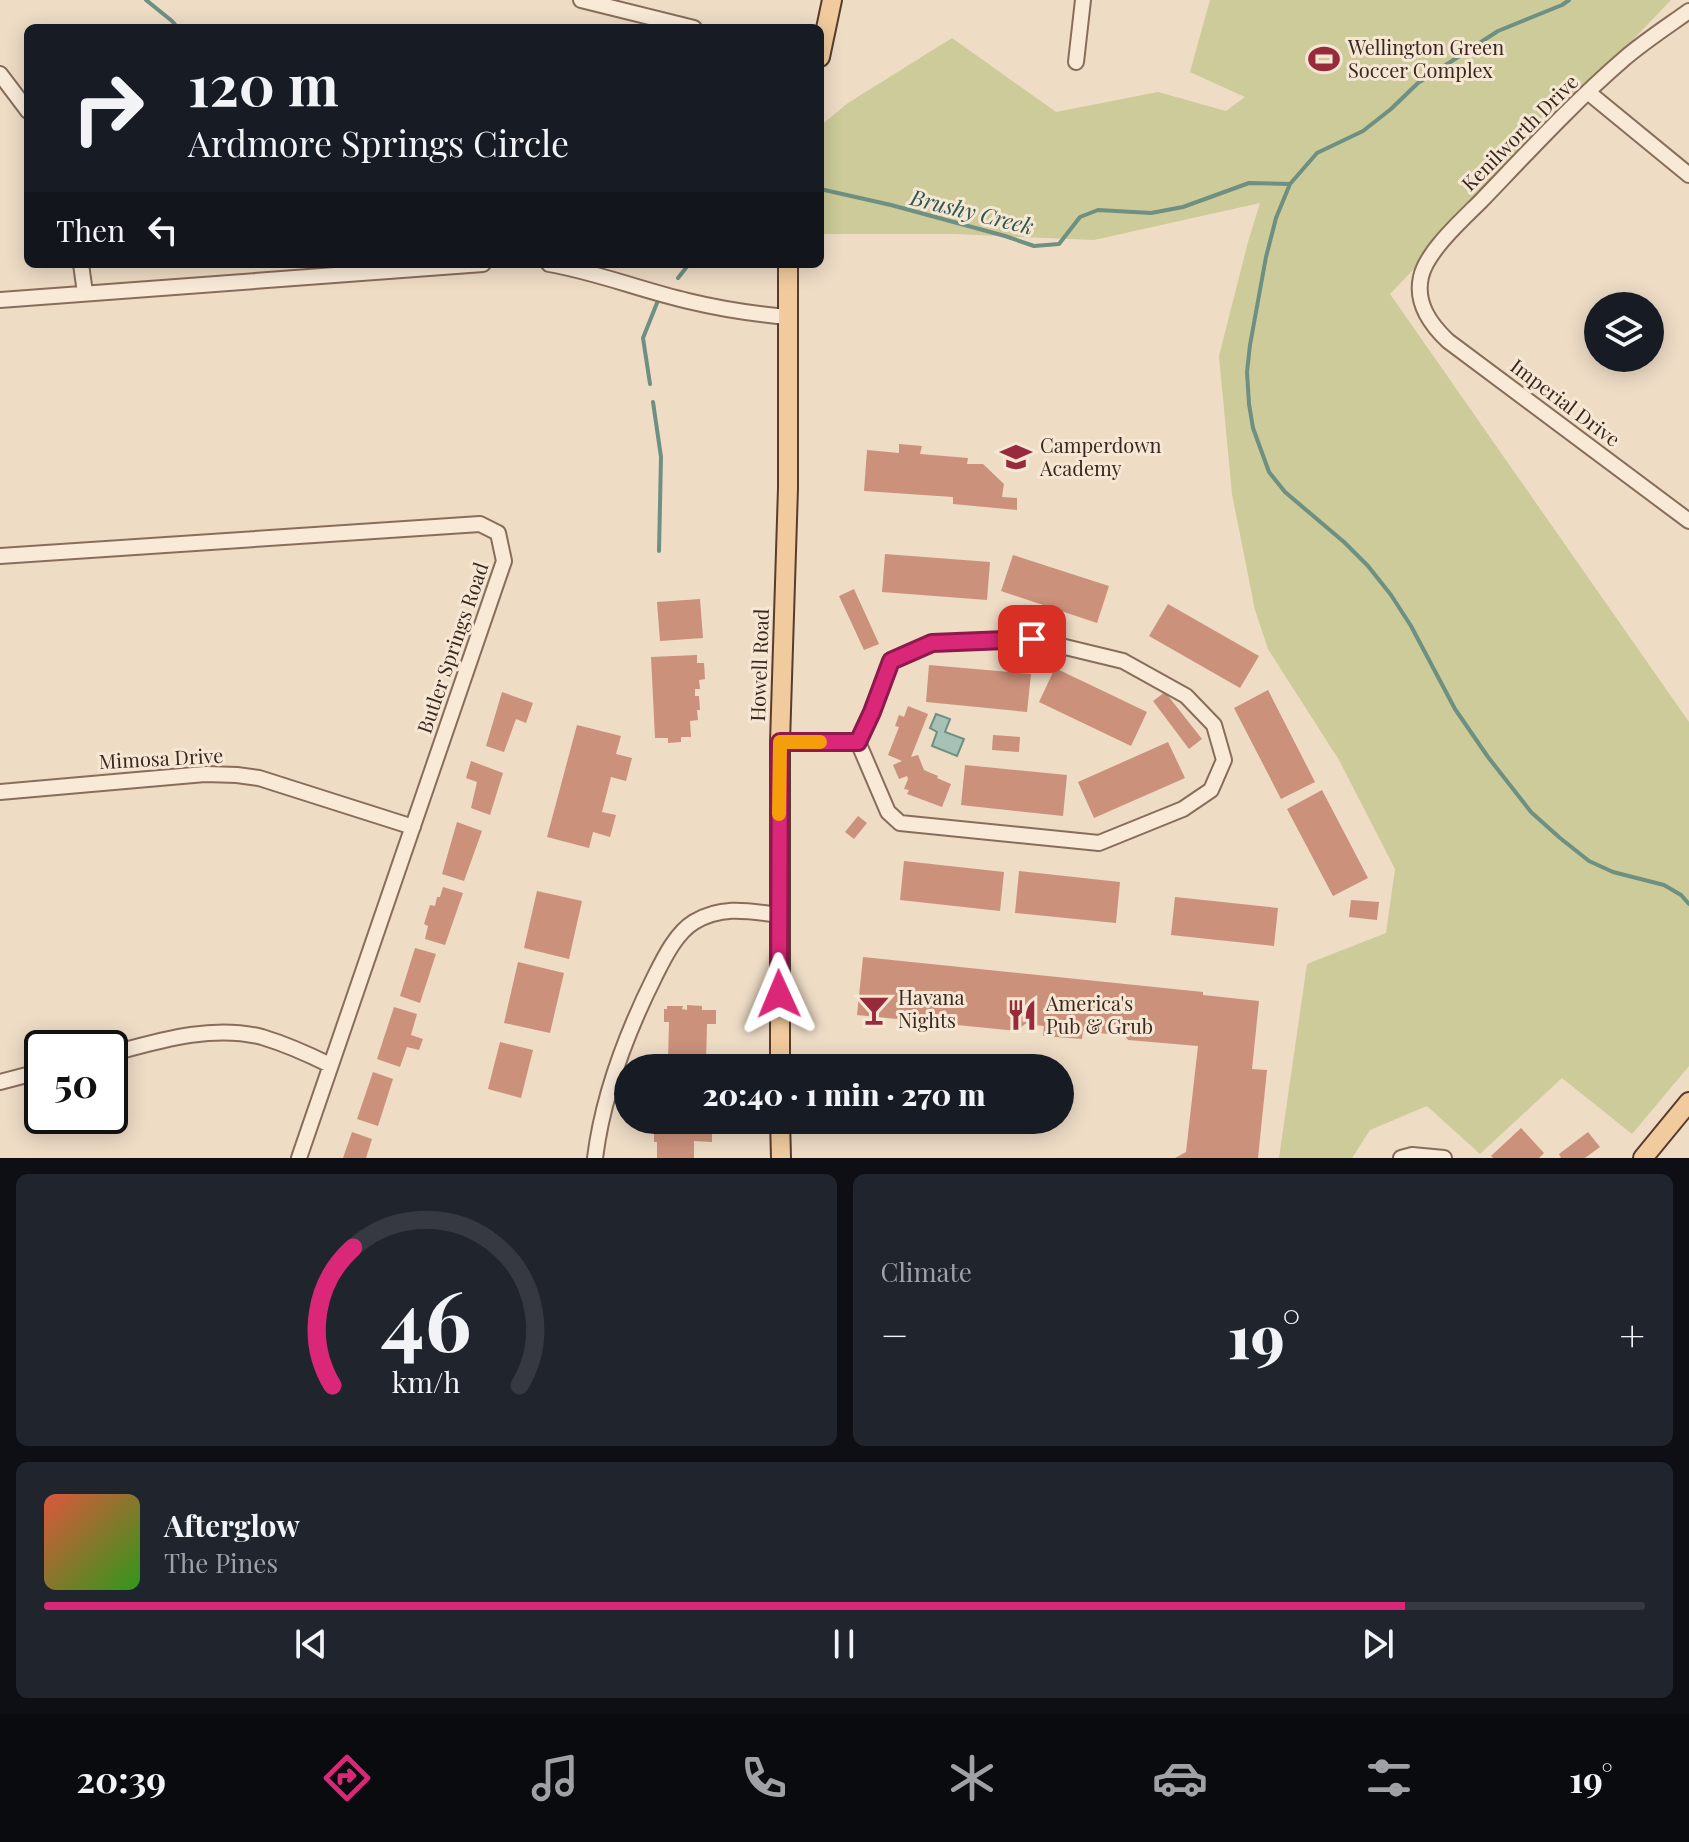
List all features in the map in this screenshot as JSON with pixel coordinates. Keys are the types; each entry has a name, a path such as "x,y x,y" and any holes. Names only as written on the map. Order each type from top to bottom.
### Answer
{"main road":[{"path":"824,37 832,0"},
{"name":"Howell Road","path":"780,1054 780,742 788,488 788,268"},
{"path":"1643,1158 1689,1102"},
{"path":"780,1134 781,1158"}],"street":[{"path":"581,0 678,24"},
{"path":"1076,62 1083,0"},
{"name":"Kenilworth Drive","path":"1423,310 1419,288 1421,276 1445,238 1532,148 1626,58 1689,11"},
{"path":"0,74 24,106"},
{"path":"1589,93 1689,175"},
{"path":"82,268 85,293"},
{"path":"0,300 428,268"},
{"path":"566,268 689,302 788,317"},
{"name":"Imperial Drive","path":"1423,310 1448,341 1689,521"},
{"name":"Butler Springs Road","path":"0,556 480,524 498,533 504,561 299,1158"},
{"path":"1032,639 1123,661 1186,696 1214,725 1224,760 1211,790 1183,809 1099,843 900,823 888,812 858,742 891,661 932,643 1032,639"},
{"path":"780,742 858,742"},
{"name":"Mimosa Drive","path":"0,792 205,774 237,775 280,784 413,827"},
{"path":"595,1158 603,1113 619,1058 640,1006 673,945 687,927 713,914 736,909 779,915"},
{"path":"128,1050 196,1034 238,1033 261,1037 330,1065"},
{"path":"0,1082 24,1076"},
{"path":"1401,1158 1412,1155 1444,1158"}],"shaded area":[{"path":"1210,0 1671,0 1390,294 1689,722 1689,1066 1632,1134 1562,1078 1480,1154 1427,1106 1370,1130 1352,1158 1279,1158 1307,964 1386,933 1395,869 1339,760 1268,649 1255,610 1232,494 1219,356 1260,203 1094,240 955,234 824,234 824,123 848,103 952,38 1056,112 1158,92 1226,111 1245,97 1190,72"},
{"path":"936,714 950,719 945,732 964,739 957,756 932,746 937,732 930,728"}],"building":[{"path":"899,444 922,446 920,454 968,458 967,464 983,464 1004,484 1002,497 1017,498 1017,510 953,504 953,497 864,491 867,450 899,453"},
{"path":"885,554 990,562 987,600 882,592"},
{"path":"1013,555 1109,586 1097,623 1001,591"},
{"path":"854,589 879,644 864,650 839,596"},
{"path":"700,599 703,638 660,641 657,602"},
{"path":"1168,604 1259,656 1240,688 1149,636"},
{"path":"697,655 697,663 704,663 705,679 699,680 700,689 695,689 700,710 697,710 698,720 690,721 691,737 681,737 681,742 668,743 668,738 655,738 651,657"},
{"path":"929,665 1031,674 1027,712 926,702"},
{"path":"1055,668 1147,712 1131,746 1039,702"},
{"path":"1268,690 1315,782 1281,799 1234,708"},
{"path":"502,692 533,703 526,723 516,719 504,752 486,746"},
{"path":"1165,692 1202,739 1189,749 1153,701"},
{"path":"908,706 928,714 911,757 918,755 924,770 951,784 942,807 907,794 909,790 904,789 907,776 899,779 893,765 902,761 888,755 899,727 895,726 899,715 904,717"},
{"path":"577,725 621,736 616,754 632,758 626,781 611,777 602,812 616,815 610,837 593,832 589,848 547,837"},
{"path":"993,735 1020,737 1019,752 992,750"},
{"path":"1168,742 1185,778 1094,818 1078,782"},
{"path":"471,761 503,773 490,815 471,808 477,782 466,778"},
{"path":"965,765 1067,775 1063,816 961,805"},
{"path":"1322,790 1368,878 1333,896 1287,809"},
{"path":"858,816 867,823 854,839 845,832"},
{"path":"457,822 482,831 464,881 442,874"},
{"path":"904,861 1004,872 1000,911 900,900"},
{"path":"1019,871 1120,882 1116,923 1015,913"},
{"path":"443,887 463,893 445,945 425,939 428,926 424,924 430,905 435,906"},
{"path":"537,891 582,901 569,959 524,948"},
{"path":"1175,897 1278,908 1274,946 1171,935"},
{"path":"1351,900 1379,902 1377,920 1349,917"},
{"path":"415,948 436,954 420,1003 400,996"},
{"path":"863,957 1203,992 1203,995 1259,1001 1252,1069 1267,1070 1258,1158 1175,1158 1186,1152 1198,1046 1128,1040 1125,1036 1083,1031 1082,1039 1043,1036 1044,1026 1025,1024 1017,1031 857,1015"},
{"path":"518,962 564,973 550,1033 504,1023"},
{"path":"687,1005 716,1010 716,1024 707,1024 706,1054 668,1054 669,1022 664,1022 664,1009 667,1006 683,1006 682,1009 687,1010"},
{"path":"394,1007 417,1014 411,1035 423,1039 419,1050 407,1047 400,1067 377,1059"},
{"path":"500,1042 533,1050 521,1098 488,1089"},
{"path":"373,1072 393,1079 378,1126 357,1119"},
{"path":"1521,1128 1544,1153 1539,1158 1491,1156"},
{"path":"352,1132 372,1139 366,1158 343,1158"},
{"path":"1588,1132 1600,1147 1585,1158 1561,1158 1559,1154"},
{"path":"654,1134 712,1134 712,1142 694,1141 694,1158 657,1158 657,1142 654,1142"}],"waterway":[{"name":"Brushy Creek","path":"146,0 175,24"},
{"path":"1569,0 1498,31 1418,83 1363,131 1317,153 1290,184 1276,218 1266,257 1250,345 1247,372 1249,404 1253,428 1269,472 1285,492 1368,566 1391,595 1455,709 1531,812 1589,861 1613,872 1664,885 1689,904"},
{"name":"Brushy Creek","path":"824,190 891,205 1034,246 1059,244 1080,217 1098,210 1151,213 1183,207 1249,183 1290,184"},
{"path":"678,278 686,268"},
{"path":"650,384 643,338 657,303"},
{"path":"653,402 661,457 659,551"}],"slow traffic":[{"path":"779,814 780,742 820,742"}],"place":[{"name":"Wellington Green Soccer Complex","path":"1324,59"},
{"name":"Camperdown Academy","path":"1016,457"},
{"name":"Havana Nights","path":"874,1010"},
{"name":"America's Pub & Grub","path":"1022,1015"}],"route":[{"path":"779,994 780,742 858,742 891,661 932,643 1032,639"}]}
